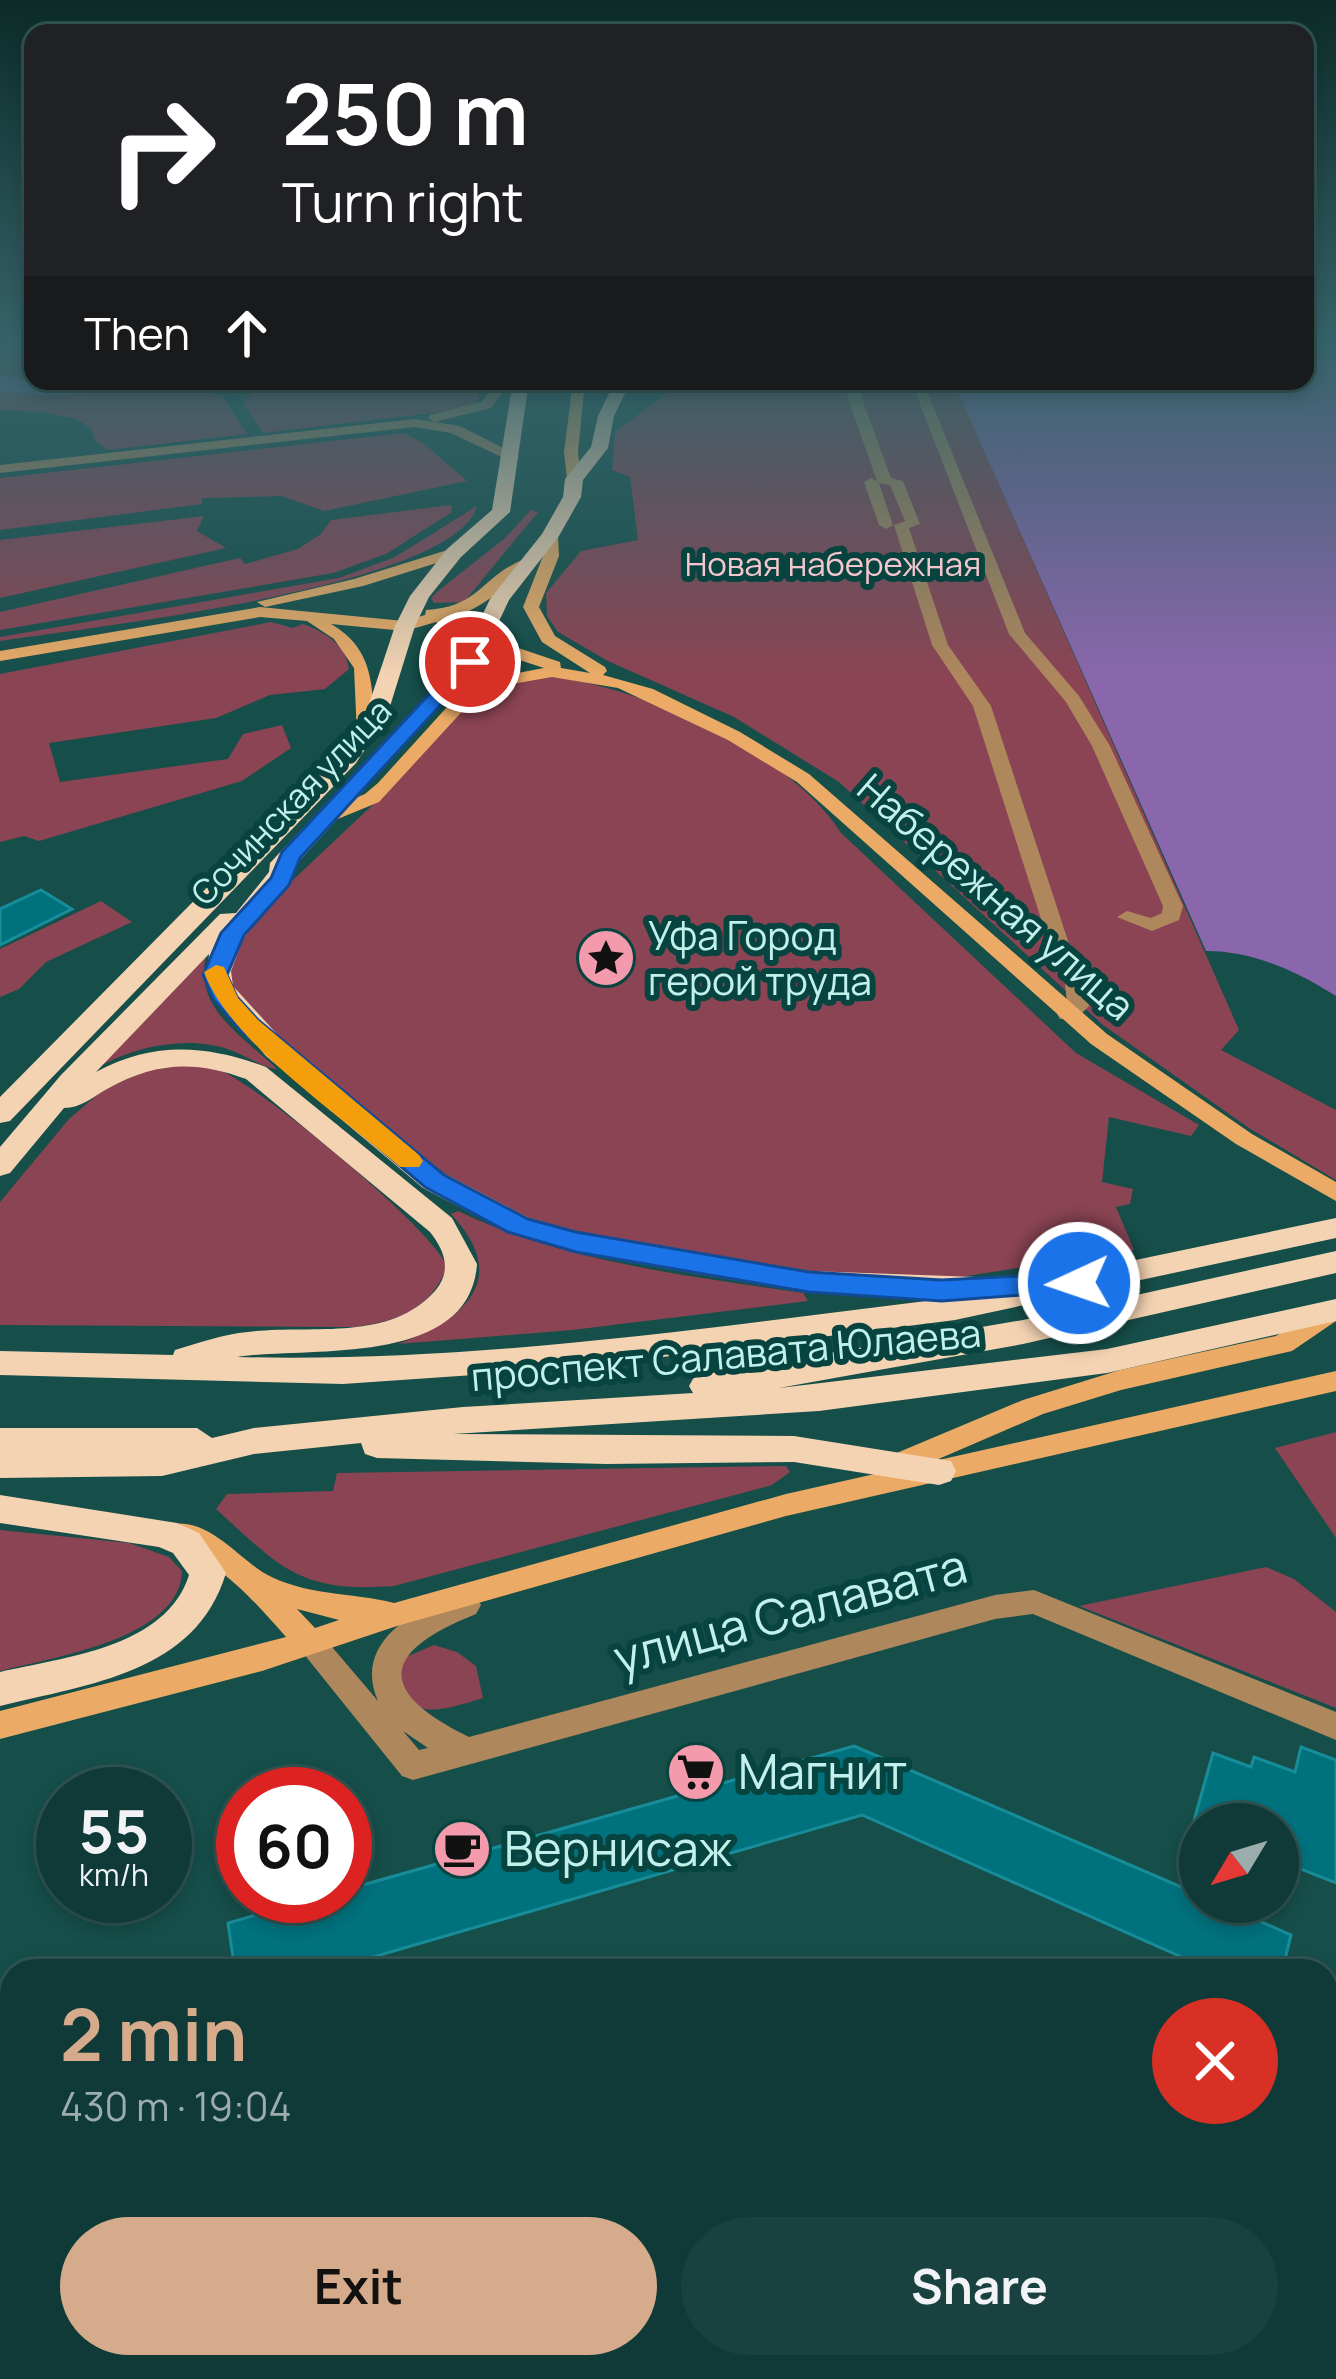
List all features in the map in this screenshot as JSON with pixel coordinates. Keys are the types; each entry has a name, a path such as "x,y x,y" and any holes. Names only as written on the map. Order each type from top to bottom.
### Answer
{"main road":[{"path":"574,479 593,456"},
{"name":"Сочинская улица","path":"2,1110 366,735 405,626 454,553 501,512 512,458"},
{"name":"Сочинская улица","path":"0,1166 70,1081 461,674 471,636 550,536 572,497 574,479"},
{"path":"290,856 281,880 233,933 219,958 215,975 226,1000 351,1115 434,1181 475,1205 518,1226 576,1242 809,1282 942,1290 1079,1283"},
{"path":"44,1116 122,1067 148,1057 182,1053 221,1058 256,1073 441,1225 458,1248 463,1267 455,1288 442,1304 406,1326 353,1337 247,1343 163,1365"},
{"path":"0,1363 344,1372 575,1355 955,1309 1336,1228"},
{"path":"463,1420 806,1373 1174,1300 1336,1262"},
{"name":"проспект Салавата Юлаева","path":"254,1441 463,1420 819,1398 1210,1350 1335,1310"},
{"path":"0,1441 254,1441 606,1451 794,1449 939,1471"},
{"path":"0,1465 162,1462 254,1441"},
{"path":"0,1509 164,1533 185,1543 202,1559 208,1573 206,1590 192,1615 163,1638 117,1658 0,1689"}],"street":[{"path":"0,470 123,456"},
{"path":"508,456 512,458"},
{"name":"Сочинская улица","path":"571,456 574,479"},
{"path":"875,456 940,645 982,706 1079,994 1078,1006 1068,1013"},
{"path":"947,456 1017,634 1073,700 1102,746 1173,906 1172,916 1151,925 1127,917"},
{"path":"884,482 900,525"},
{"path":"550,536 550,556 531,607 539,627 561,650 622,683"},
{"path":"230,615 260,602 357,583 454,553"},
{"path":"405,626 468,608 512,570 528,563"},
{"path":"422,601 446,611 468,608"},
{"path":"422,601 440,619 471,636"},
{"path":"0,656 230,615 305,614 426,625 596,678"},
{"path":"230,615 302,617 340,636 362,668 366,735"},
{"path":"328,817 371,799 463,700 485,684 526,673 596,678"},
{"name":"Набережная улица","path":"596,678 622,683 734,736 803,778 874,836 1068,1013 1188,1102 1336,1193"},
{"path":"786,1505 902,1464 1033,1407 1210,1350"},
{"path":"0,1725 310,1643 529,1575 786,1505 1336,1381"},
{"path":"164,1533 209,1545 310,1643"},
{"path":"462,1749 427,1735 399,1709 384,1677 387,1654 402,1634 440,1613 494,1597 529,1575"},
{"path":"246,1577 328,1607 398,1614"},
{"name":"улица Салавата","path":"310,1643 413,1766 995,1607 1034,1602 1336,1726"}],"green space":[{"path":"197,456 438,456 467,481 324,511 282,496 202,498 202,504 0,530 0,478"},
{"name":"Новая набережная","path":"613,456 987,456 1239,1030 1221,1050 1336,1110 1336,1180 1249,1128 1103,1025 839,782 734,717 608,661 558,632 547,616 546,593 581,551 638,540 630,477 612,470"},
{"path":"451,505 452,512 386,554 333,573 0,630 0,612 240,558 245,564 298,549 321,534 331,520"},
{"path":"477,506 454,535 405,560 338,581 182,614 0,641 0,637 339,578 395,557"},
{"path":"531,510 538,512 464,602 434,603 431,598 437,592 505,538"},
{"path":"204,516 197,531 226,548 0,598 0,540"},
{"path":"271,622 293,628 303,624 326,635 344,653 349,669 325,689 270,695 216,718 49,743 60,782 228,759 243,734 282,725 291,748 242,781 39,841 24,836 0,842 0,674"},
{"path":"547,676 625,693 750,750 818,803 841,833 1076,1053 1199,1125 1191,1136 1109,1117 1102,1182 1133,1189 1130,1204 1116,1207 1134,1250 941,1280 865,1280 581,1233 524,1217 446,1174 363,1110 261,1020 231,985 228,959 260,911 380,798 455,715 486,690"},
{"path":"101,901 132,922 46,962 19,989 0,997 0,949"},
{"path":"206,957 204,975 214,1006 277,1069 217,1046 183,1043 148,1048 100,1066"},
{"path":"155,1066 211,1067 299,1124 378,1190 436,1249 447,1267 432,1294 399,1317 355,1327 0,1325 0,1202 69,1119 103,1090"},
{"path":"458,1211 584,1255 803,1293 808,1301 572,1330 398,1344 443,1322 472,1294 479,1277 478,1258 451,1214"},
{"path":"1336,1432 1336,1538 1275,1448"},
{"path":"786,1466 790,1472 772,1485 394,1586 336,1585 294,1572 216,1509 227,1494 333,1491 337,1473"},
{"path":"0,1530 129,1543 169,1557 182,1571 176,1594 138,1629 80,1651 0,1671"},
{"path":"1266,1567 1294,1579 1336,1612 1336,1708 1079,1606"},
{"path":"434,1645 457,1652 476,1666 483,1698 436,1709 414,1704 402,1681 399,1660"}],"shaded area":[{"path":"986,456 1336,456 1336,996 1274,964 1206,951"}],"building":[{"path":"41,890 72,909 0,945 0,909"},
{"path":"854,1746 1179,1886 1179,1923 1264,1923 1291,1935 1285,1959 1186,1959 862,1815 366,1959 233,1959 228,1923 372,1923 372,1882"},
{"path":"1301,1747 1336,1760 1336,1883 1299,1868 1299,1803 1199,1803 1213,1753 1251,1767 1254,1757 1295,1772"}],"slow traffic":[{"path":"216,972 226,1000 249,1025 409,1161"}],"place":[{"name":"Уфа Город герой труда","path":"606,958"},
{"name":"Магнит","path":"696,1772"},
{"name":"Вернисаж","path":"462,1849"}],"route":[{"path":"470,662 290,856 281,880 233,933 215,975 226,1000 249,1025 434,1181 518,1226 576,1242 809,1282 942,1290 1079,1283"}]}
